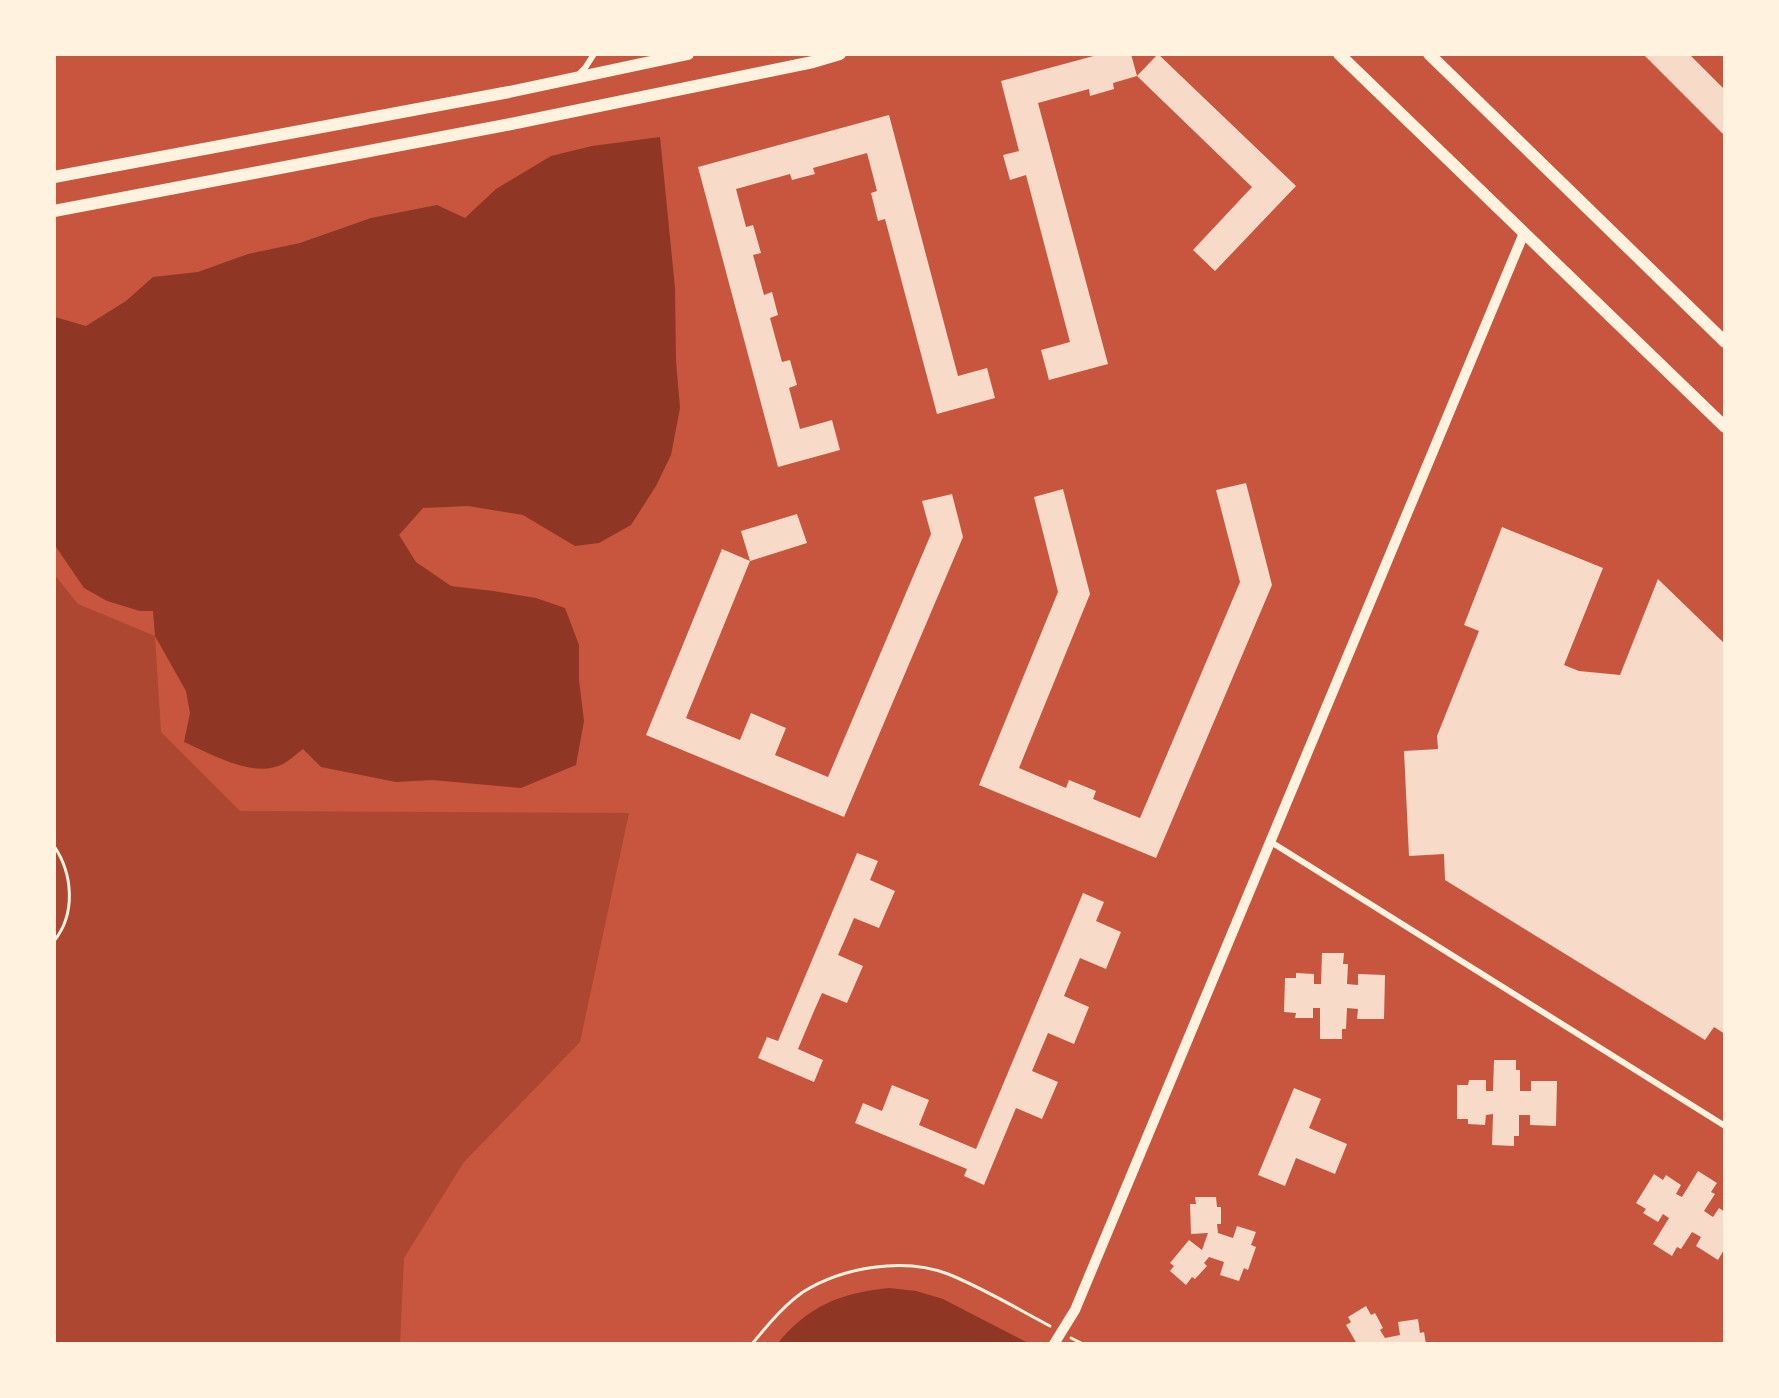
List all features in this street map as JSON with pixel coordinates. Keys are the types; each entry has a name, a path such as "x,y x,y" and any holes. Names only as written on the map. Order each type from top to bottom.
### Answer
{"main road":[{"path":"54,177 509,92 681,54"},
{"path":"54,211 511,124 813,62 840,54"},
{"path":"1339,54 1725,427"},
{"path":"1429,54 1725,342"}],"street":[{"path":"576,78 594,54"},
{"path":"1054,1344 1075,1310 1524,233"},
{"path":"1270,842 1725,1126"}],"path":[{"path":"54,846 61,856 68,875 70,896 66,917 54,941"},
{"path":"752,1344 775,1316 804,1292 837,1276 873,1267 910,1266 946,1273 980,1288 1052,1327"},
{"path":"1062,1333 1083,1344"}],"shaded area":[{"path":"660,137 675,288 676,361 680,408 671,455 656,486 631,525 599,543 575,546 523,515 468,506 423,508 399,535 416,562 451,586 536,598 565,608 579,645 579,680 584,721 576,765 521,788 432,780 396,782 321,767 303,749 283,764 259,769 233,763 184,742 190,713 186,691 155,636 153,611 140,611 107,601 84,588 54,544 55,317 86,326 126,301 153,277 198,272 248,254 300,243 371,218 437,205 465,218 496,189 551,156 592,146"},
{"path":"54,574 78,604 155,636 161,732 240,811 629,813 580,1042 464,1162 404,1258 400,1344 54,1344"},
{"path":"889,1288 916,1291 943,1299 1030,1344 777,1344 801,1320 826,1304 855,1294"}],"building":[{"path":"1101,54 1131,54 1137,76 1113,83 1114,89 1090,96 1089,89 1038,103 1108,364 1049,380 1041,350 1070,342 1026,175 1010,180 1003,155 1019,151 1001,81"},
{"path":"1158,54 1296,186 1215,271 1193,250 1252,187 1137,76"},
{"path":"1643,54 1689,54 1725,90 1725,136"},
{"path":"889,115 958,376 987,368 995,398 937,414 885,219 878,221 871,193 877,191 867,153 813,168 815,174 792,180 790,174 736,189 746,227 753,225 761,253 753,255 764,295 772,292 778,315 770,318 782,362 790,360 797,385 789,388 800,429 832,420 840,450 778,467 698,167"},
{"path":"1246,483 1272,585 1156,858 979,785 1058,592 1034,497 1063,489 1090,594 1019,768 1066,788 1069,780 1096,791 1093,799 1140,818 1240,582 1216,490"},
{"path":"952,494 963,537 844,817 646,735 722,549 750,561 686,718 740,740 751,713 786,728 775,755 828,777 931,534 922,501"},
{"path":"797,514 807,543 750,561 741,531"},
{"path":"1502,527 1603,568 1564,665 1579,671 1620,675 1658,579 1725,644 1725,1034 1714,1027 1705,1040 1445,880 1444,854 1409,856 1404,751 1438,749 1437,736 1479,631 1464,625"},
{"path":"857,853 878,861 870,880 895,891 879,928 854,918 838,955 863,966 847,1003 822,993 814,1011 798,1049 823,1060 814,1082 758,1058 767,1037 778,1041"},
{"path":"1083,893 1104,902 1096,921 1121,932 1106,969 1080,958 1064,996 1089,1007 1074,1044 1048,1033 1032,1071 1058,1082 1042,1119 1016,1108 984,1185 964,1176 967,1169 855,1123 863,1103 882,1111 892,1085 929,1100 919,1125 976,1149"},
{"path":"1322,953 1344,953 1343,964 1348,964 1347,984 1358,985 1358,974 1385,975 1384,1019 1357,1019 1358,1009 1347,1008 1346,1029 1342,1029 1342,1039 1320,1039 1320,1008 1313,1008 1313,1018 1295,1018 1296,1013 1284,1012 1285,978 1296,978 1296,973 1314,974 1314,984 1321,984"},
{"path":"1494,1060 1516,1060 1516,1070 1520,1070 1520,1091 1531,1091 1531,1081 1557,1081 1556,1126 1530,1125 1530,1115 1519,1115 1519,1136 1514,1136 1514,1146 1492,1145 1493,1114 1486,1115 1485,1125 1468,1124 1468,1119 1457,1119 1457,1085 1468,1085 1469,1080 1486,1080 1486,1091 1493,1091"},
{"path":"1294,1088 1321,1099 1309,1128 1347,1144 1335,1174 1296,1158 1285,1186 1258,1175"},
{"path":"1698,1171 1717,1183 1711,1192 1715,1194 1704,1211 1713,1217 1719,1208 1725,1212 1725,1248 1718,1260 1696,1246 1701,1237 1692,1232 1681,1249 1677,1247 1672,1256 1653,1244 1669,1218 1663,1214 1658,1222 1643,1213 1646,1209 1636,1203 1654,1174 1663,1180 1666,1175 1681,1185 1676,1194 1682,1197"},
{"path":"1195,1197 1216,1197 1217,1207 1221,1207 1221,1224 1217,1224 1218,1233 1233,1238 1237,1226 1256,1232 1251,1245 1256,1247 1248,1270 1244,1268 1239,1281 1220,1275 1224,1262 1209,1257 1204,1263 1207,1266 1195,1279 1192,1277 1186,1285 1170,1271 1174,1266 1170,1263 1189,1240 1202,1250 1208,1233 1191,1234 1190,1204 1196,1204"},
{"path":"1366,1306 1371,1315 1375,1313 1383,1328 1380,1330 1385,1338 1400,1335 1398,1322 1418,1319 1420,1333 1424,1332 1426,1344 1357,1344 1346,1325 1351,1322 1348,1317"}]}
